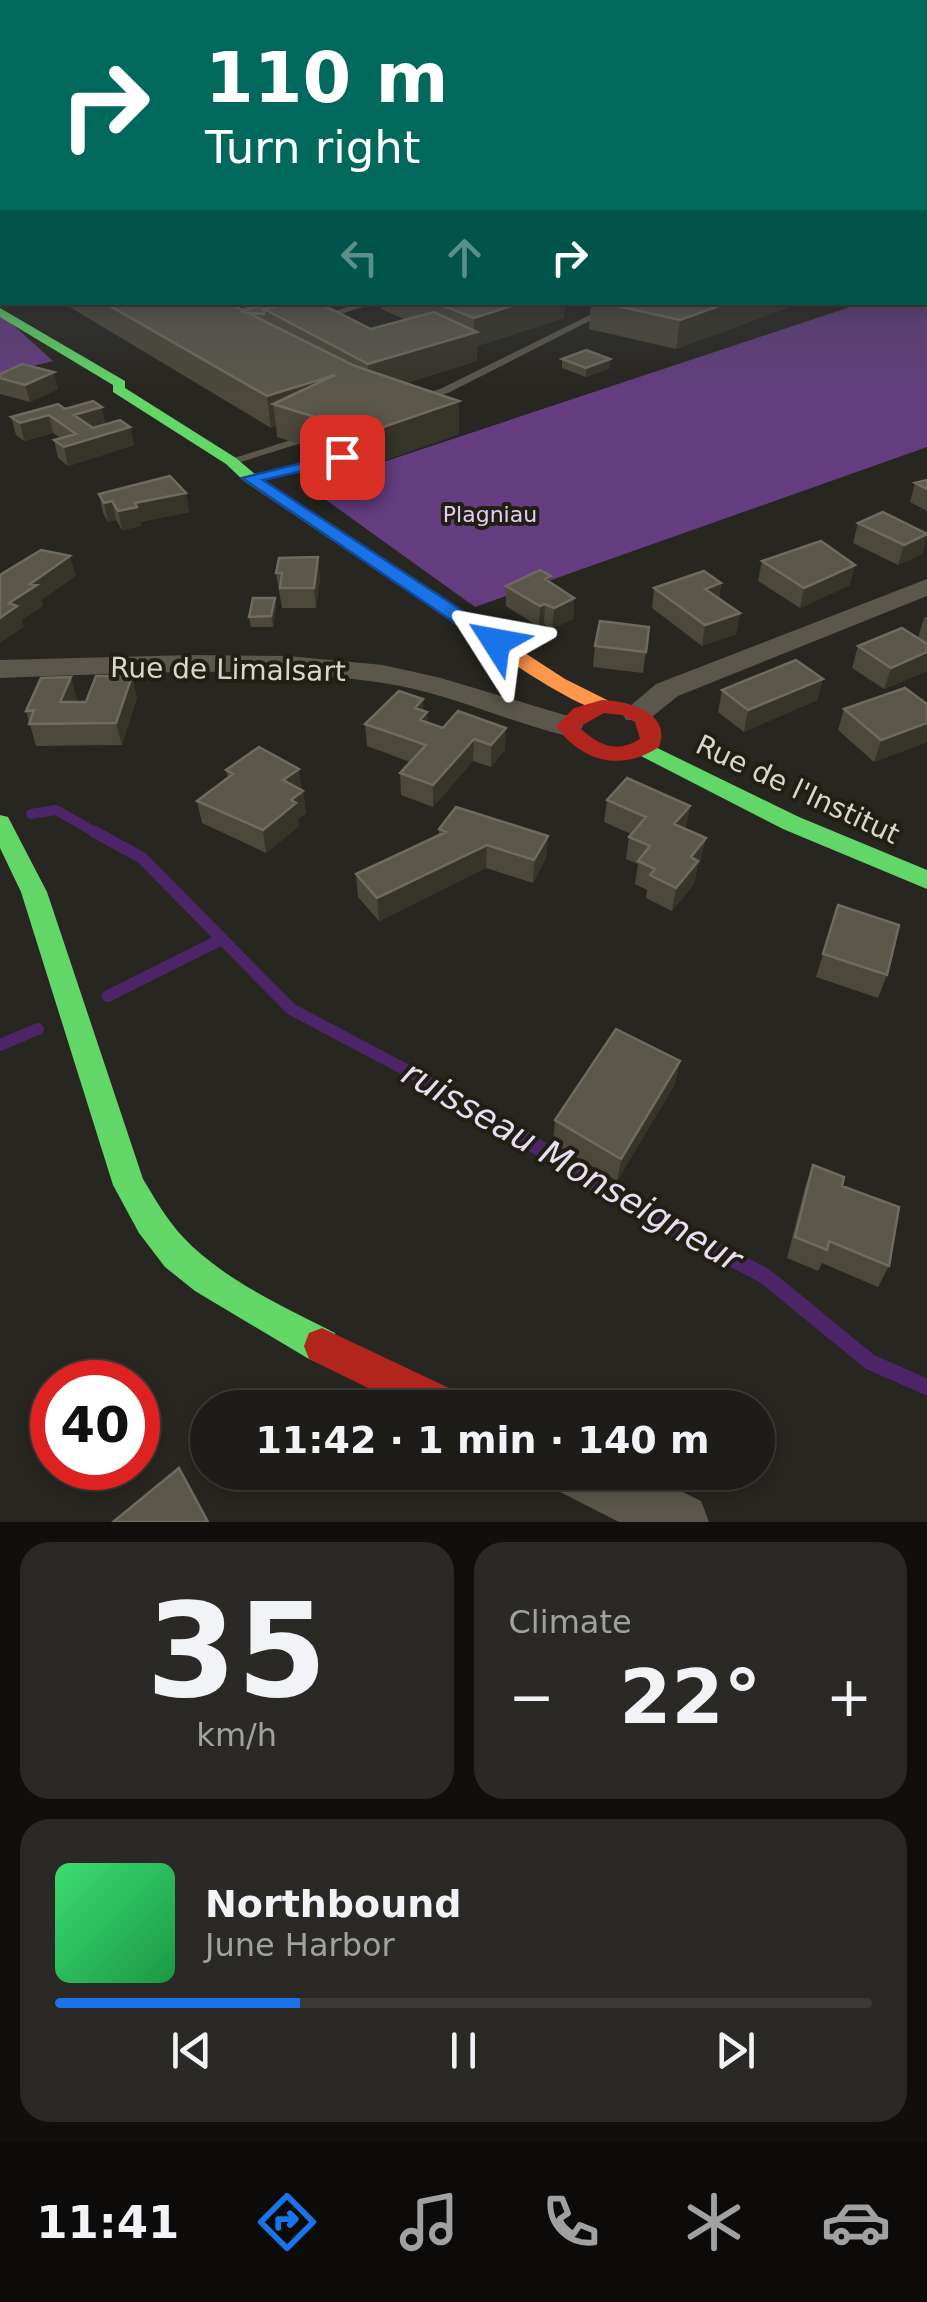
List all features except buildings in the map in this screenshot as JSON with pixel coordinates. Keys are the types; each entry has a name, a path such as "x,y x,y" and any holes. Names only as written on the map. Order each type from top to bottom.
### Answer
{"street":[{"path":"0,312 120,384 118,389 558,683 602,706 637,713 652,726 651,742 644,749 623,756 598,754 578,742 567,726 582,713 602,706"},
{"path":"637,713 667,690 927,586"},
{"name":"Rue de Limalsart","path":"0,668 318,666 388,675 469,696 532,720 567,726"},
{"name":"Rue de l'Institut","path":"644,749 791,822 927,880"},
{"path":"0,822 34,892 129,1185 155,1229 177,1255 250,1306 416,1390"},
{"path":"608,1490 645,1514"}],"lane":[{"path":"222,322 255,305"},
{"path":"299,323 364,305"},
{"path":"392,404 444,391 608,309 594,305"},
{"path":"210,316 239,332"},
{"path":"444,391 456,398"},
{"path":"231,462 294,442"},
{"path":"250,478 342,457"}],"green space":[{"name":"Plagniau","path":"856,305 927,305 927,447 475,607 308,487"},
{"path":"0,313 53,361 0,374"}],"waterway":[{"name":"ruisseau Monseigneur","path":"31,814 56,810 100,835"},
{"name":"ruisseau Monseigneur","path":"95,832 142,858 222,939"},
{"name":"ruisseau Monseigneur","path":"108,996 222,939"},
{"name":"ruisseau Monseigneur","path":"222,939 291,1009 470,1104 518,1135"},
{"name":"ruisseau Monseigneur","path":"0,1045 38,1029"},
{"name":"ruisseau Monseigneur","path":"514,1132 619,1199 765,1276 870,1362 927,1387"}],"traffic: fast":[{"path":"0,312 120,384 118,389 419,590"},
{"path":"645,749 791,823 927,880"},
{"path":"0,823 34,892 129,1185 145,1213 170,1248 190,1266 322,1346"}],"traffic: slow":[{"path":"419,590 558,683 602,706"}],"traffic: jam":[{"path":"602,706 637,713 648,724 651,742 617,755 585,744 567,726 582,713 602,706"},
{"path":"322,1346 414,1390"}],"route":[{"path":"342,457 250,478 496,642"}]}
